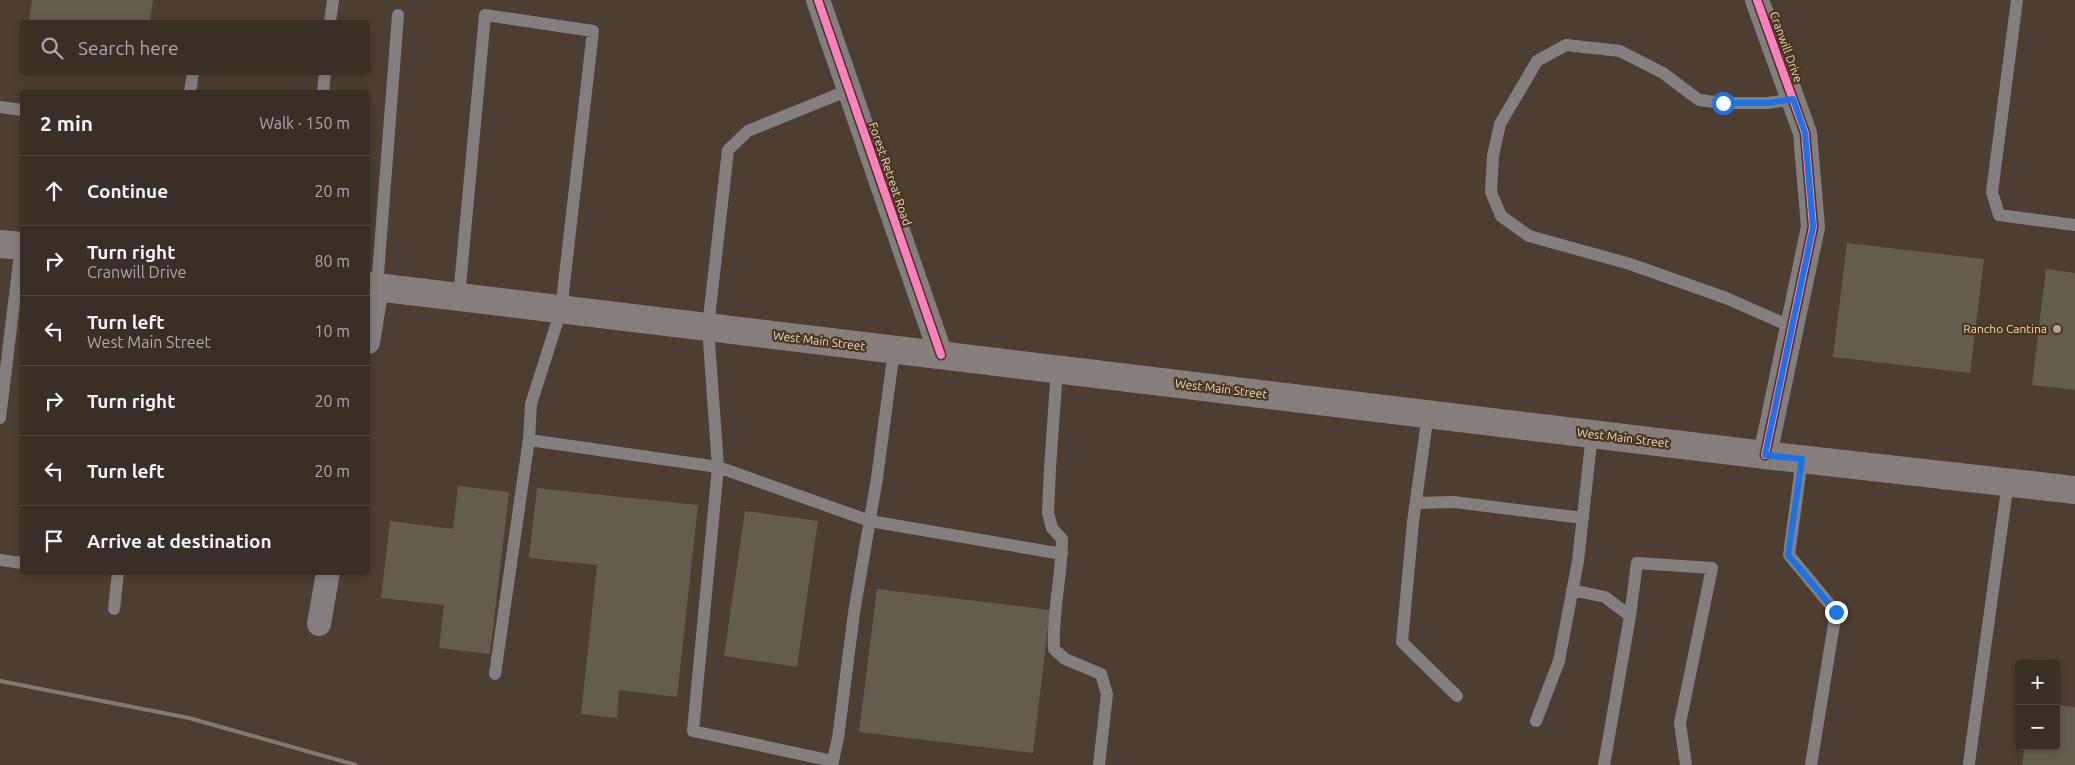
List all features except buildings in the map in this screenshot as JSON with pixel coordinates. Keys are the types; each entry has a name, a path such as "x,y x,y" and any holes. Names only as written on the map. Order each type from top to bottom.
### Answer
{"main road":[{"name":"West Main Street","path":"372,286 1765,455 2075,490"}],"street":[{"name":"Forest Retreat Road","path":"818,0 941,355"},
{"name":"Cranwill Drive","path":"1757,0 1805,133 1813,227 1765,455"},
{"path":"370,314 372,286"},
{"path":"319,624 327,575"}],"lane":[{"path":"330,20 333,0"},
{"path":"2017,0 1992,192 1999,215 2075,225"},
{"path":"372,286 398,15"},
{"path":"458,297 485,15 594,31 561,310 531,404 529,440 495,674"},
{"path":"1792,327 1726,298 1639,268 1529,236 1501,216 1491,192 1493,156 1500,124 1537,61 1566,45 1620,51 1663,73 1699,100 1723,103 1768,103 1793,99"},
{"path":"190,90 193,75"},
{"path":"323,90 325,75"},
{"path":"849,90 748,131 728,150 708,327 718,467 693,731 833,763 894,350"},
{"path":"0,107 20,110"},
{"path":"0,418 15,245"},
{"path":"1057,369 1048,513 1052,528 1062,539 1062,554 1052,626 1054,649 1065,659 1101,674 1107,694 1099,765"},
{"path":"1428,414 1416,503 1402,642 1456,696"},
{"path":"1536,721 1559,661 1583,518 1592,434"},
{"path":"529,440 718,467 870,521 1062,554"},
{"path":"1802,459 1788,555 1836,612 1811,765"},
{"path":"1968,763 2008,482"},
{"path":"1416,503 1454,502 1583,518"},
{"path":"0,560 20,563"},
{"path":"1604,765 1630,616 1637,563 1712,568 1680,723 1686,765"},
{"path":"114,608 118,575"},
{"path":"1572,590 1605,597 1630,616"}],"railway":[{"path":"0,681 189,718 356,765"}],"cycle path":[{"path":"818,0 941,355"},
{"path":"1757,0 1805,133 1813,227 1765,455"}],"place":[{"name":"Rancho Cantina","path":"2057,329"}],"route":[{"path":"1723,103 1768,103 1793,99 1805,133 1813,227 1765,455 1802,459 1788,555 1836,612"}]}
